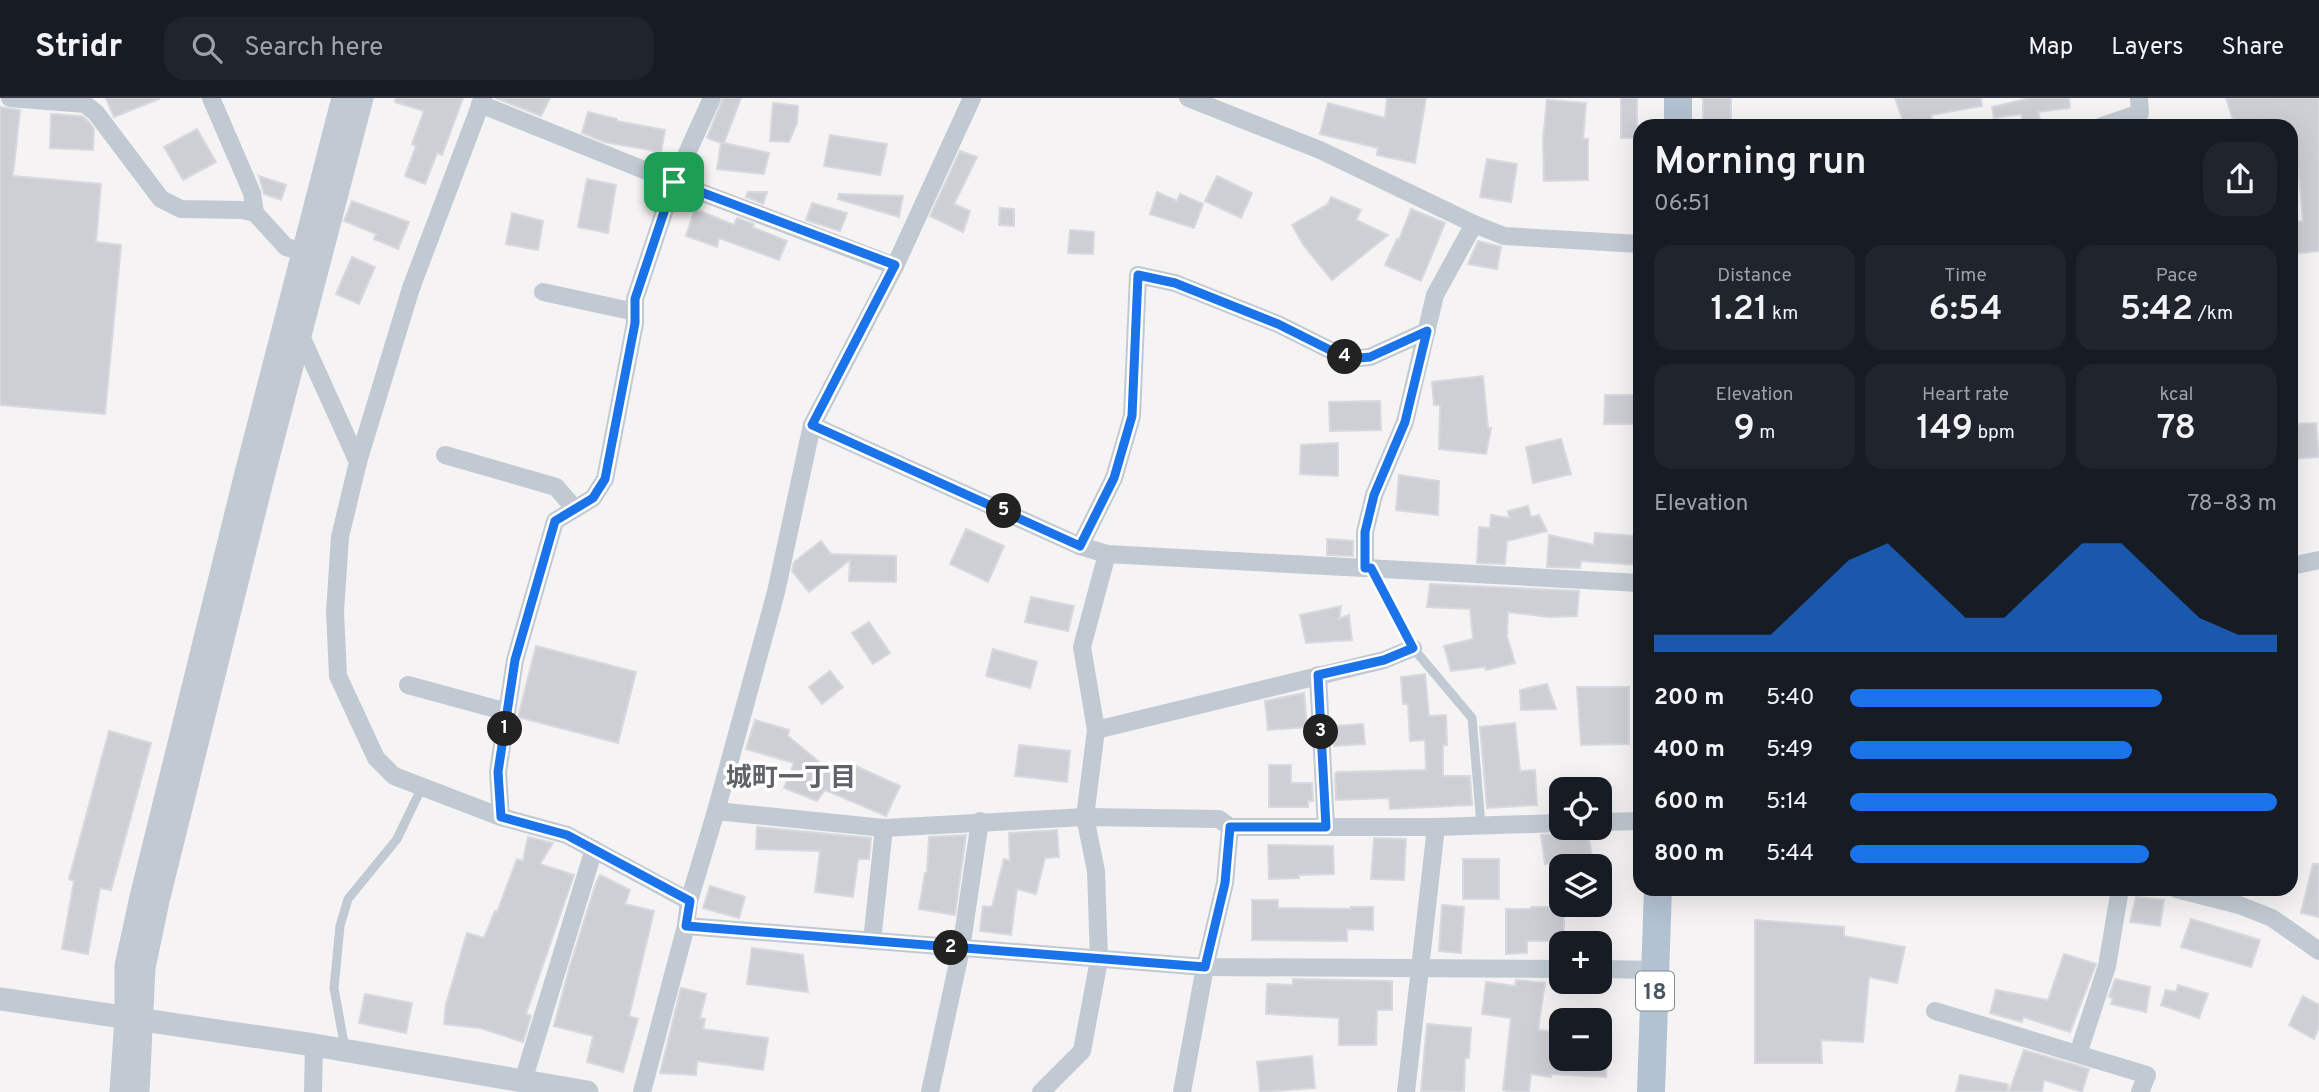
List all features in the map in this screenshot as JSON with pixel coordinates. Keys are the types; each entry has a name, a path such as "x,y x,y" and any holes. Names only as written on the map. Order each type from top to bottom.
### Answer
{"main road":[{"path":"1678,98 1678,119"},
{"name":"18","path":"1651,1092 1658,896"}],"street":[{"path":"10,98 85,104 96,113 161,199 181,209 242,210 254,213 286,247 312,255"},
{"path":"211,98 252,194 254,213"},
{"path":"312,255 343,98"},
{"path":"138,1092 134,1019 126,966 141,897 312,255 362,98"},
{"path":"501,817 498,772 515,660 555,521 593,498 605,479 635,323 635,299 674,182 712,98"},
{"path":"642,1092 686,926 690,901 776,592 812,425 895,265 972,98"},
{"path":"1188,98 1320,150 1504,236 1633,244"},
{"path":"2124,119 2140,113 2139,98"},
{"path":"690,901 567,835 501,817 394,776 376,758 338,676 335,612 340,537 358,462 411,288 481,101 674,182 895,265"},
{"path":"1368,568 1365,532 1374,495 1405,422 1435,295 1474,224"},
{"path":"1080,546 1114,478 1132,416 1138,275 1175,283 1240,308 1348,359 1370,357 1427,331"},
{"path":"544,292 635,312"},
{"path":"292,332 358,462"},
{"path":"812,425 1080,546 1107,554 1633,583"},
{"path":"445,455 556,487 575,509"},
{"path":"1041,1092 1082,1051 1100,960 1096,871 1086,817 1096,730 1082,647 1107,554"},
{"path":"2298,564 2319,560"},
{"path":"1096,730 1384,660 1413,648"},
{"path":"1318,675 1326,827"},
{"path":"408,685 507,712"},
{"path":"716,811 884,828 1086,817 1219,819 1230,827 1436,827 1549,823"},
{"path":"930,1092 961,949 980,821"},
{"path":"1612,822 1633,821"},
{"path":"1182,1092 1205,967 1225,883 1230,827"},
{"path":"1406,1092 1436,827"},
{"path":"872,941 884,828"},
{"path":"523,1081 594,849"},
{"path":"2078,1054 2107,966 2119,896"},
{"path":"2204,896 2239,905 2272,918 2319,951"},
{"path":"686,926 1205,967 1549,969"},
{"path":"1612,970 1656,970"},
{"path":"0,999 314,1045 587,1092"},
{"path":"1935,1011 2147,1074 2140,1092"},
{"path":"121,1092 134,1019"},
{"path":"313,1092 314,1045"}],"lane":[{"path":"1368,568 1413,648 1472,718 1481,825"},
{"path":"345,1051 334,988 340,926 348,899 397,839 422,787"}],"building":[{"path":"106,98 159,98 159,99 114,117"},
{"path":"396,98 463,98 442,155 437,153 425,184 405,176 416,146 412,144 424,111 395,102"},
{"path":"496,98 550,98 541,116"},
{"path":"723,98 741,98 724,143 769,153 764,174 717,169 721,143 707,138"},
{"path":"1387,98 1426,98 1415,163 1377,155 1378,148 1320,134 1328,103 1385,118"},
{"path":"1621,98 1637,98 1633,138 1621,138"},
{"path":"1703,98 1731,98 1731,119 1703,119"},
{"path":"1895,98 1981,98 1982,106 1931,115 1932,119 1902,119"},
{"path":"2030,98 2069,98 2070,108 2038,112 2040,119 2022,119 2021,114 1994,118 1992,107"},
{"path":"2226,98 2319,98 2319,251 2298,253 2298,221 2303,221 2298,166 2298,119 2233,119"},
{"path":"1547,100 1586,103 1583,139 1588,139 1588,180 1544,181 1543,139"},
{"path":"773,103 798,106 797,123 789,142 770,141"},
{"path":"0,107 20,110 13,176 101,184 96,242 121,245 105,414 0,405"},
{"path":"588,112 617,121 665,130 661,152 604,142 582,133"},
{"path":"51,114 82,116 88,121 94,129 93,150 50,148"},
{"path":"197,129 216,162 183,180 164,147"},
{"path":"830,135 887,144 880,175 824,166"},
{"path":"960,151 977,157 954,204 970,211 963,232 930,216"},
{"path":"1487,159 1517,164 1511,202 1480,197"},
{"path":"259,176 286,185 281,200 264,194"},
{"path":"1217,176 1252,193 1241,218 1205,201"},
{"path":"587,179 616,185 608,233 578,227"},
{"path":"748,192 767,192 763,204 746,197"},
{"path":"1157,192 1177,201 1180,194 1203,204 1194,228 1150,214"},
{"path":"839,194 903,196 899,217 838,199"},
{"path":"1331,197 1361,210 1356,220 1388,235 1332,280 1304,246 1292,225 1328,204"},
{"path":"352,201 409,222 398,249 374,239 376,234 344,221"},
{"path":"812,203 847,213 840,231 806,220"},
{"path":"1000,208 1014,209 1014,226 999,225"},
{"path":"695,209 734,225 737,218 787,241 779,260 719,238 717,247 686,236"},
{"path":"1411,209 1445,223 1421,281 1385,265 1397,239 1399,240"},
{"path":"512,213 543,221 538,250 506,244"},
{"path":"1070,230 1094,232 1093,254 1068,253"},
{"path":"1478,241 1501,247 1497,269 1468,264"},
{"path":"352,257 375,267 359,304 336,294"},
{"path":"1483,376 1488,428 1491,428 1486,454 1439,449 1440,405 1434,405 1432,382"},
{"path":"1605,395 1633,395 1633,424 1604,424"},
{"path":"1380,401 1381,430 1330,431 1329,402"},
{"path":"2316,423 2319,457 2298,458 2298,424"},
{"path":"1561,439 1571,474 1533,483 1526,447"},
{"path":"1338,443 1338,476 1300,474 1301,445"},
{"path":"1399,475 1439,481 1438,515 1396,510"},
{"path":"1528,506 1531,517 1539,515 1547,531 1507,541 1505,564 1477,563 1479,527 1490,528 1491,515 1509,518 1508,511"},
{"path":"966,529 1004,546 988,582 950,564"},
{"path":"1595,533 1633,536 1633,565 1581,561 1580,568 1547,567 1549,535 1594,545"},
{"path":"1327,539 1353,541 1353,556 1327,555"},
{"path":"821,541 831,554 896,556 896,582 849,581 850,560 809,592 792,571 794,562"},
{"path":"1430,584 1579,591 1577,616 1550,617 1508,612 1507,636 1515,663 1486,670 1485,667 1451,671 1444,646 1473,639 1470,609 1427,607"},
{"path":"1031,597 1074,606 1068,631 1025,622"},
{"path":"1341,606 1339,619 1349,615 1352,640 1306,643 1300,615"},
{"path":"869,622 890,653 873,664 852,633"},
{"path":"536,646 636,672 618,743 518,717"},
{"path":"993,649 1037,662 1030,688 986,676"},
{"path":"830,671 843,687 822,704 809,687"},
{"path":"1425,674 1429,716 1446,715 1447,745 1443,745 1443,776 1470,776 1472,805 1390,809 1389,798 1336,800 1337,772 1426,770 1425,740 1410,741 1408,704 1403,704 1401,677"},
{"path":"1547,684 1556,709 1521,710 1520,690"},
{"path":"1577,687 1629,687 1629,744 1581,745"},
{"path":"1304,693 1307,727 1268,730 1265,701"},
{"path":"755,720 789,730 788,736 848,786 856,766 900,786 886,816 825,790 817,801 784,788 794,763 746,749"},
{"path":"1515,723 1520,771 1535,770 1537,805 1487,808 1480,727"},
{"path":"1363,724 1365,744 1334,746 1333,726"},
{"path":"109,731 151,743 111,890 100,888 88,954 62,949 74,881 69,879"},
{"path":"1019,745 1070,751 1067,782 1015,776"},
{"path":"1269,765 1291,765 1291,783 1312,783 1313,801 1308,801 1308,807 1269,807"},
{"path":"757,827 871,838 869,859 858,859 853,897 815,892 820,851 756,849"},
{"path":"1057,830 1059,857 1045,858 1036,894 1017,889 1011,935 980,931 983,906 992,907 1004,859 1010,861 1009,833"},
{"path":"966,835 955,915 919,909 927,873 929,837"},
{"path":"1541,835 1549,835 1549,840 1589,840 1591,854 1549,854 1549,863 1545,864"},
{"path":"528,837 553,843 540,864 574,875 526,1014 531,1016 523,1042 480,1028 444,1024 446,1004 467,933 484,938 517,859 523,861"},
{"path":"1374,838 1406,839 1404,880 1371,879"},
{"path":"1268,845 1333,846 1334,874 1269,879"},
{"path":"1463,859 1499,859 1499,899 1463,899"},
{"path":"2313,864 2319,864 2319,917 2301,913"},
{"path":"600,875 630,890 625,904 654,911 629,1016 638,1019 623,1072 587,1062 593,1036 554,1026 569,969"},
{"path":"710,886 745,897 739,918 703,908"},
{"path":"2136,897 2164,900 2160,926 2130,922"},
{"path":"1252,900 1278,900 1278,908 1373,907 1373,930 1347,929 1347,941 1252,940"},
{"path":"1442,905 1464,907 1461,953 1439,951"},
{"path":"1549,907 1549,917 1564,917 1564,931 1549,931 1549,941 1527,941 1527,953 1506,954 1506,909"},
{"path":"2191,919 2260,940 2251,967 2181,947"},
{"path":"1755,920 1844,927 1844,936 1905,947 1897,983 1869,977 1863,1042 1821,1040 1822,1063 1755,1063"},
{"path":"752,948 803,955 808,992 747,984"},
{"path":"2064,954 2096,964 2070,1032 2023,1017 2022,1022 1990,1013 1996,990 2048,1000"},
{"path":"1293,979 1392,981 1392,1010 1377,1010 1376,1045 1339,1045 1339,1018 1266,1014 1267,984 1293,985"},
{"path":"2115,979 2150,987 2146,1012 2111,1004 2113,998 2109,997"},
{"path":"1516,980 1545,983 1538,1030 1549,1031 1549,1071 1606,1071 1606,1077 1551,1074 1551,1077 1531,1074 1529,1092 1503,1090 1511,1018 1482,1014 1486,982 1515,986"},
{"path":"2178,985 2208,994 2199,1018 2161,1005 2166,990 2176,992"},
{"path":"681,988 706,994 700,1018 705,1019 703,1029 768,1038 763,1070 697,1061 696,1075 660,1073"},
{"path":"365,994 412,1003 406,1033 359,1023"},
{"path":"2303,996 2319,1005 2319,1027 2314,1039 2289,1025"},
{"path":"1427,1024 1471,1028 1469,1058 1465,1058 1464,1092 1421,1091"},
{"path":"2024,1050 2089,1069 2082,1092 2044,1080 2042,1092 2009,1092"},
{"path":"1312,1056 1315,1088 1260,1092 1257,1062"},
{"path":"1960,1075 2008,1084 2008,1092 1956,1092"}],"district":[{"name":"城町一丁目","path":"791,777"}],"route":[{"path":"674,182 895,265 812,425 1080,546 1114,478 1132,416 1138,275 1175,283 1278,324 1348,359 1370,357 1427,331 1405,422 1374,495 1365,532 1365,568 1371,568 1413,648 1384,660 1318,675 1326,827 1230,827 1225,883 1205,967 686,926 690,901 567,835 501,817 498,772 515,660 555,521 593,498 605,479 635,323 635,299 674,182"}]}
